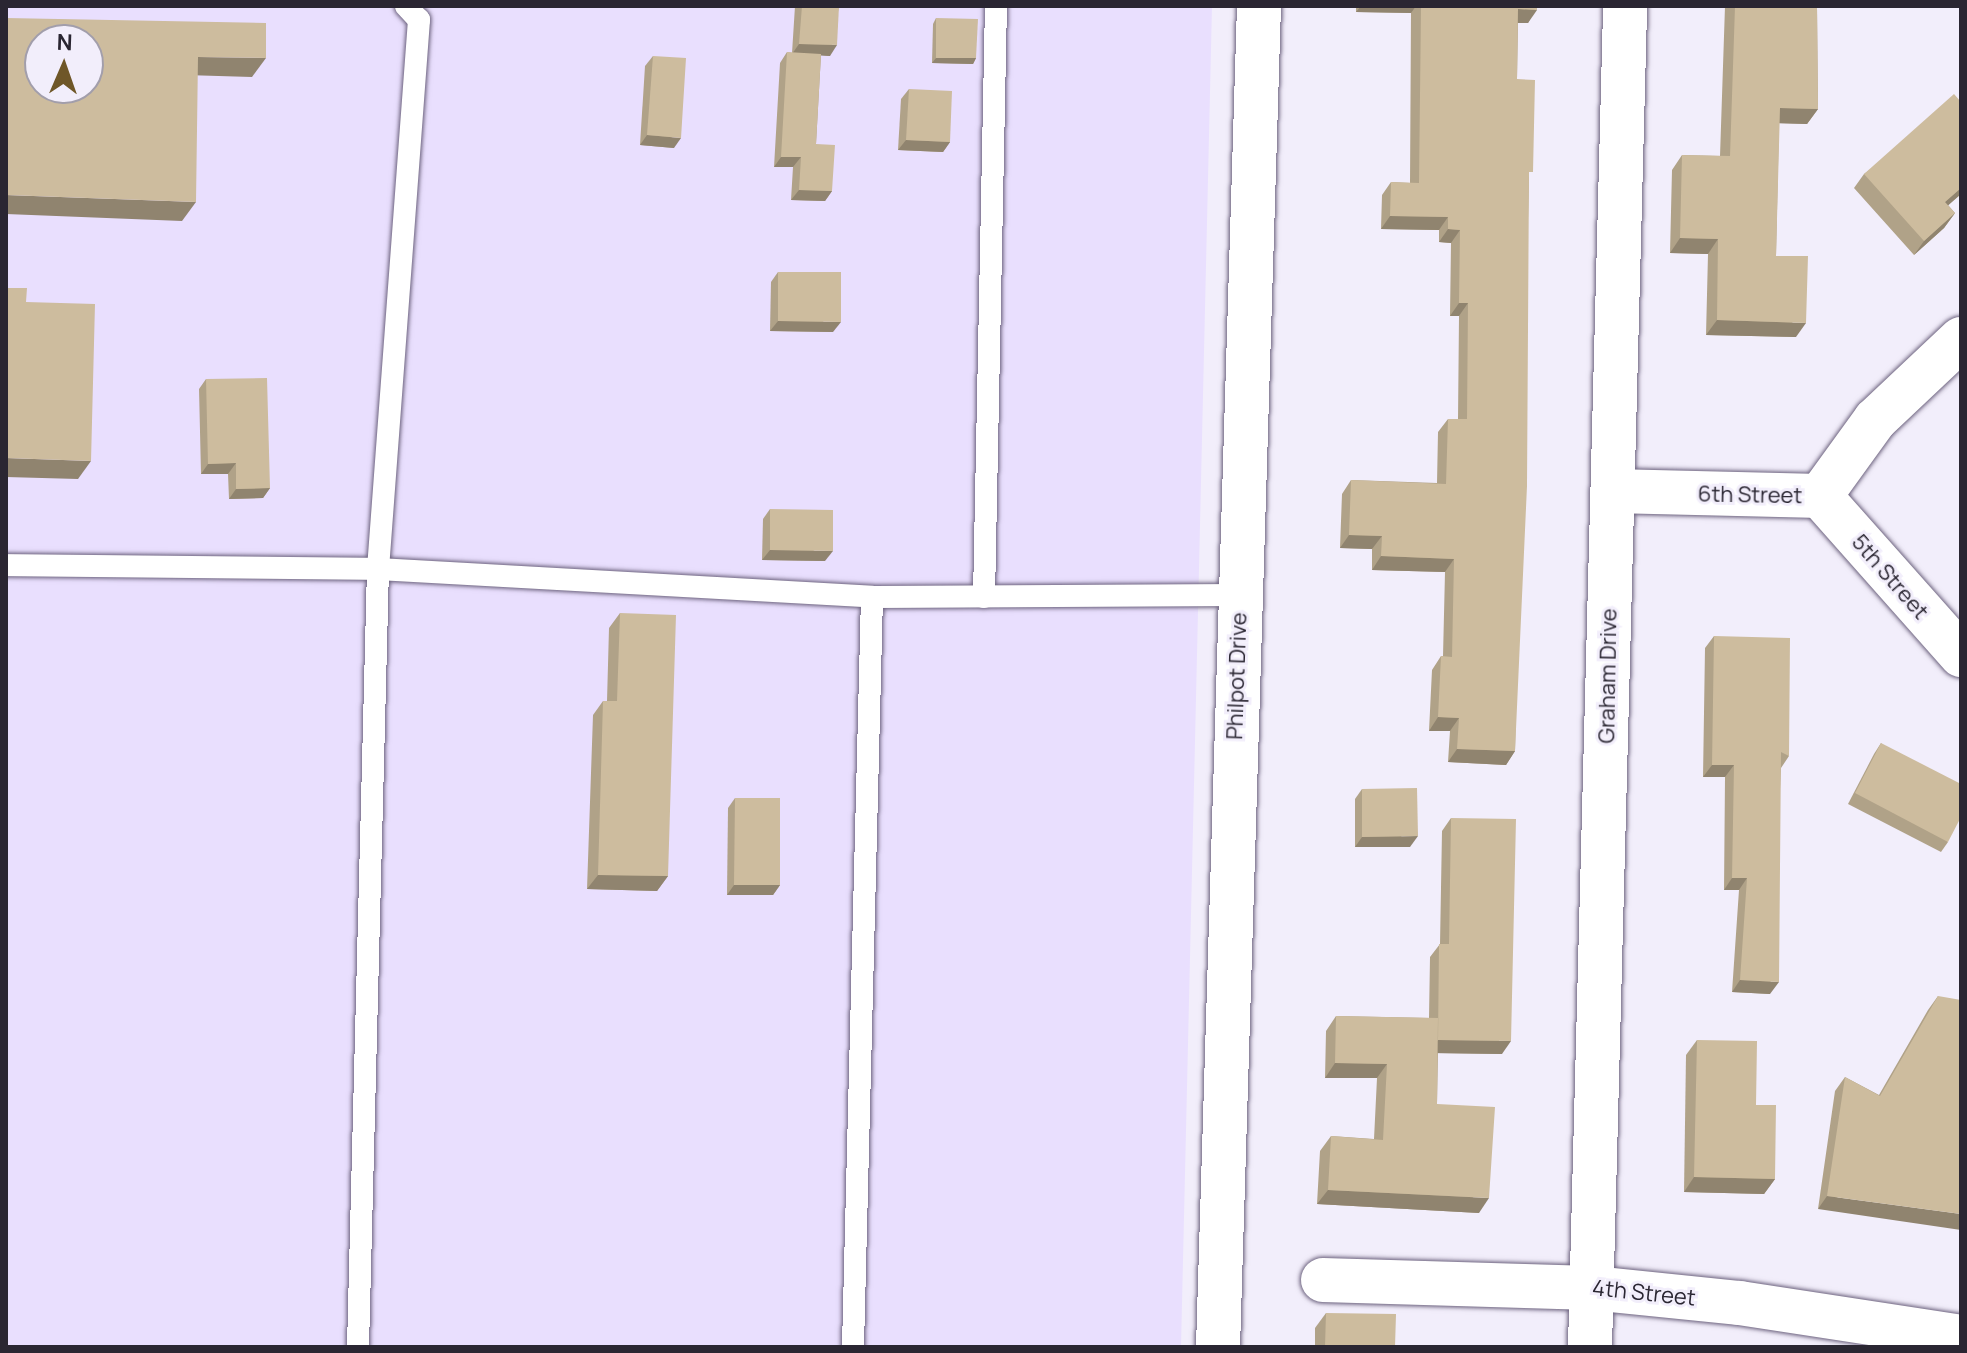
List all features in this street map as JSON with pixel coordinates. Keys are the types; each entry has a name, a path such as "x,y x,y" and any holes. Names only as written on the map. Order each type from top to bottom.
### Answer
{"street":[{"name":"Philpot Drive","path":"1218,1347 1259,6"},
{"name":"Graham Drive","path":"1590,1347 1625,6"},
{"name":"6th Street","path":"1613,491 1820,496 1875,420 1961,339"},
{"name":"5th Street","path":"1820,496 1961,655"},
{"name":"4th Street","path":"1323,1280 1592,1288 1740,1303 1961,1337"}],"lane":[{"path":"358,1347 378,569 419,20 406,6"},
{"path":"984,597 996,6"},
{"path":"6,565 378,569 872,597 1239,595"},
{"path":"853,1347 872,597"}],"shaded area":[{"path":"6,6 1212,6 1181,1347 6,1347"}],"building":[{"path":"802,6 839,6 837,45 799,44"},
{"path":"1421,6 1537,6 1537,10 1518,9 1517,79 1535,80 1533,172 1529,172 1527,486 1515,751 1457,749 1459,718 1438,717 1441,656 1452,657 1454,559 1381,556 1382,536 1349,535 1351,480 1446,484 1448,419 1467,419 1468,303 1459,303 1460,230 1448,229 1448,217 1390,216 1391,182 1419,183"},
{"path":"1735,6 1817,6 1818,109 1780,108 1776,256 1808,256 1806,323 1717,320 1718,239 1680,238 1682,155 1730,156"},
{"path":"6,18 266,23 266,58 198,57 196,202 6,195"},
{"path":"936,18 978,19 976,58 936,58"},
{"path":"787,52 821,54 816,144 835,145 832,191 799,190 801,157 781,157"},
{"path":"653,56 686,58 681,138 647,135"},
{"path":"909,89 952,91 950,142 906,140"},
{"path":"1954,94 1961,102 1961,188 1945,202 1955,213 1924,241 1864,174"},
{"path":"778,272 841,272 841,322 778,321"},
{"path":"6,288 27,288 26,302 95,304 91,461 6,458"},
{"path":"267,378 270,488 236,489 236,463 208,464 206,379"},
{"path":"770,509 833,510 833,551 770,550"},
{"path":"620,613 676,615 668,876 598,875 603,701 617,701"},
{"path":"1714,636 1790,638 1789,756 1781,752 1779,982 1740,980 1747,878 1732,878 1734,765 1712,765"},
{"path":"1881,743 1961,784 1961,817 1948,842 1855,793"},
{"path":"1417,788 1418,836 1362,837 1362,789"},
{"path":"735,798 780,798 780,885 734,885"},
{"path":"1451,818 1516,819 1511,1041 1438,1040 1439,944 1449,944"},
{"path":"1938,996 1961,1000 1961,1214 1827,1196 1845,1077 1880,1096"},
{"path":"1336,1016 1438,1018 1437,1104 1495,1107 1489,1198 1328,1190 1331,1136 1383,1140 1387,1064 1335,1063"},
{"path":"1697,1040 1757,1041 1756,1105 1776,1105 1775,1179 1694,1177"},
{"path":"1326,1313 1396,1314 1395,1347 1325,1347"}]}
